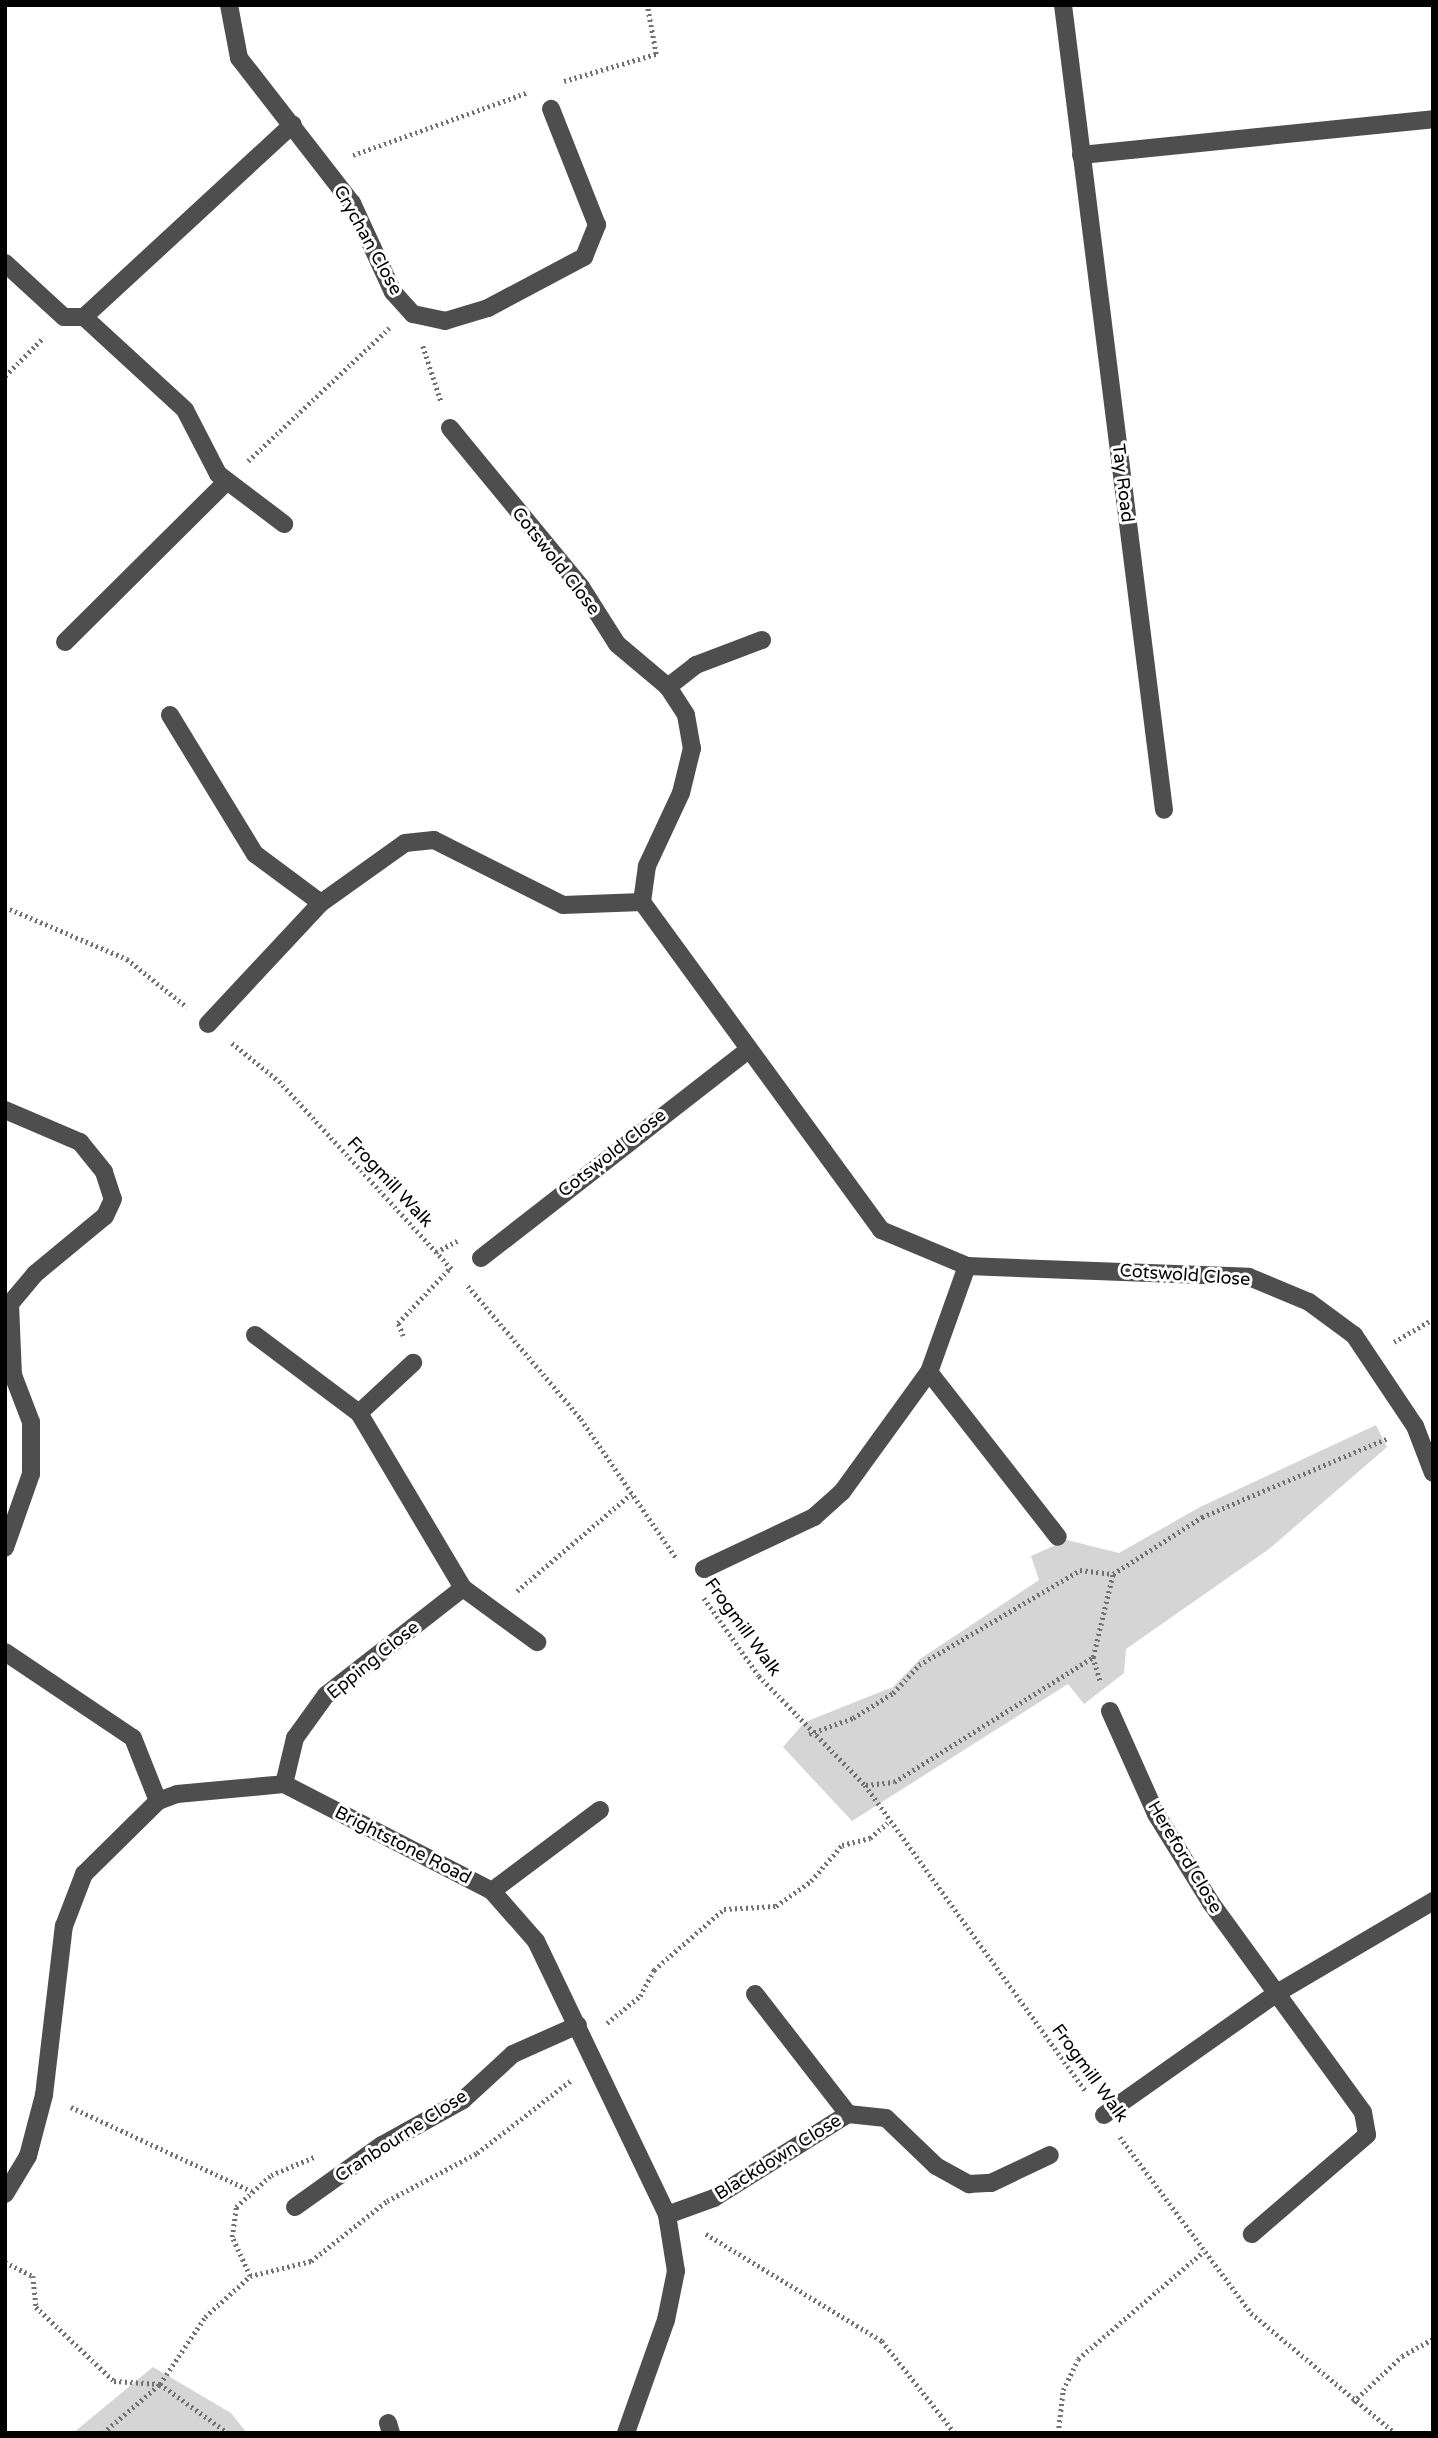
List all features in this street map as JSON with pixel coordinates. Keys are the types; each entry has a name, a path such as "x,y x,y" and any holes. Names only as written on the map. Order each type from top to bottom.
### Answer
{"street":[{"name":"Crychan Close","path":"229,5 239,58 352,203 393,292 413,314 445,321 488,308 584,257 597,225 551,109"},
{"name":"Tay Road","path":"1063,5 1164,810"},
{"path":"1081,155 1433,119"},
{"path":"84,317 293,124"},
{"path":"5,263 64,317 84,317 185,410 227,481 284,524"},
{"name":"Cotswold Close","path":"450,428 581,587 617,644 668,687 686,715 692,748 681,793 646,866 642,902 746,1052 881,1230 967,1266 1249,1277 1309,1302 1354,1335 1415,1426 1433,1473"},
{"path":"65,642 227,481"},
{"path":"668,687 696,665 762,640"},
{"path":"170,715 255,854 321,903"},
{"path":"208,1024 321,903 405,844 434,840 563,905 642,902"},
{"name":"Cotswold Close","path":"481,1258 746,1052"},
{"path":"5,1110 80,1142 104,1172 113,1199 105,1216 10,1304 13,1376 31,1422 30,1474 5,1548"},
{"path":"700,1577 814,1517 842,1492 929,1372 967,1266"},
{"path":"255,1335 359,1413 463,1588 537,1642"},
{"path":"359,1413 413,1363"},
{"path":"929,1372 1058,1537"},
{"name":"Epping Close","path":"284,1784 295,1738 326,1695 463,1588"},
{"path":"5,1652 133,1738 158,1801"},
{"name":"Hereford Close","path":"1110,1710 1156,1814 1277,1993 1363,2112 1367,2135 1252,2234"},
{"path":"5,2193 28,2156 44,2095 64,1926 84,1874 158,1801 177,1794 284,1784"},
{"name":"Brightstone Road","path":"284,1784 492,1891 536,1941 578,2025 591,2065 667,2215 676,2271 666,2320 626,2433"},
{"path":"492,1891 600,1810"},
{"path":"1104,2115 1277,1993 1433,1901"},
{"name":"Blackdown Close","path":"755,1994 848,2114"},
{"name":"Cranbourne Close","path":"295,2207 382,2145 463,2100 513,2054 578,2025"},
{"name":"Blackdown Close","path":"667,2215 713,2198 848,2114 886,2118 936,2166 969,2184 991,2183 1050,2155"}],"path":[{"path":"552,84 656,54 647,5"},
{"path":"330,173 361,149 539,88"},
{"path":"227,481 383,332 413,314 450,428"},
{"path":"5,376 64,317"},
{"name":"Frogmill Walk","path":"5,907 127,959 279,1081 450,1268 457,1272"},
{"path":"413,1363 398,1323 450,1268"},
{"path":"466,1283 581,1419 679,1562"},
{"path":"1369,1357 1433,1319"},
{"path":"809,1734 853,1718 892,1693 919,1665 1080,1570 1113,1574 1202,1517 1415,1426"},
{"path":"495,1609 631,1493"},
{"path":"865,1786 894,1782 1093,1657 1113,1574"},
{"name":"Frogmill Walk","path":"700,1577 809,1734 865,1786 887,1823 1203,2252 1251,2313 1353,2402 1395,2433"},
{"path":"103,2433 160,2384 205,2317 250,2276 311,2261 387,2201 477,2153 591,2065 604,2026 640,1996 654,1970 724,1909 776,1906 811,1881 842,1846 870,1838 887,1823"},
{"path":"44,2095 251,2191"},
{"path":"667,2215 732,2246 882,2341 955,2433"},
{"path":"1058,2433 1063,2390 1079,2358 1203,2252"},
{"path":"5,2262 33,2276 36,2307 114,2381 160,2384 228,2433"},
{"path":"1353,2402 1402,2356 1433,2339"}],"shaded area":[{"path":"1376,1425 1387,1447 1269,1549 1126,1649 1124,1673 1084,1704 1068,1684 852,1821 783,1747 805,1722 893,1687 920,1659 1039,1580 1031,1556 1067,1540 1119,1553 1200,1507"},
{"path":"153,2367 231,2413 247,2433 73,2433"}]}
